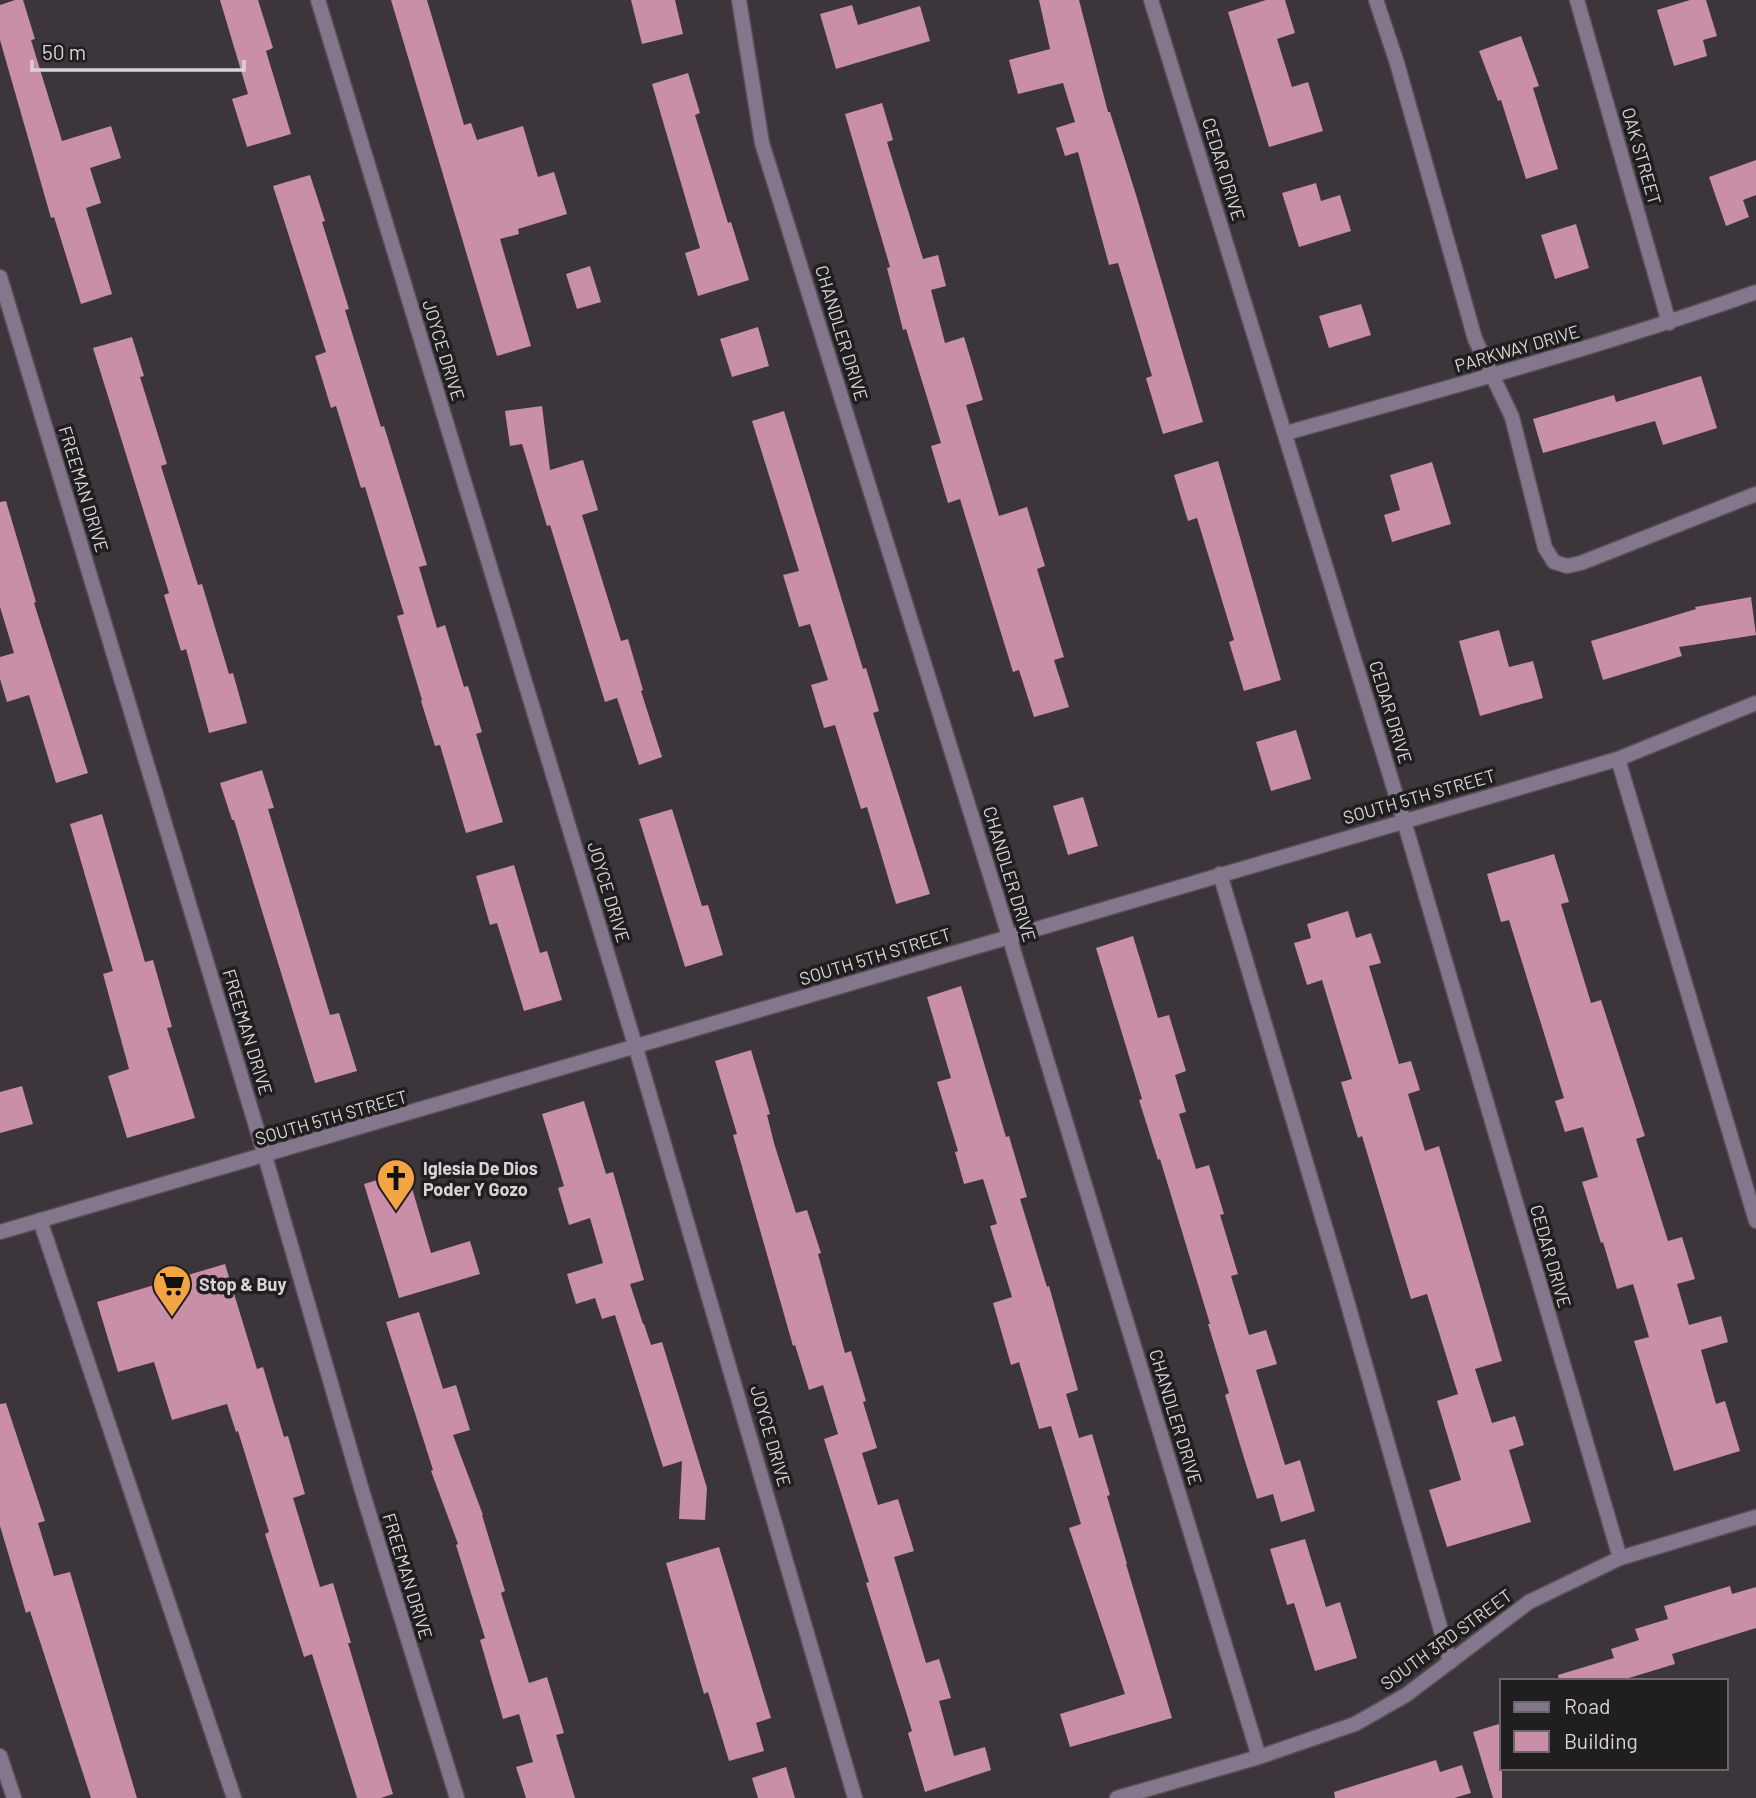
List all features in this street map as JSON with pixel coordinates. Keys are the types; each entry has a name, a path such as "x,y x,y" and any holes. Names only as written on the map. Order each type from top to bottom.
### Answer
{"street":[{"name":"JOYCE DRIVE","path":"318,0 636,1048 855,1798"},
{"name":"CHANDLER DRIVE","path":"739,0 762,143 1009,936 1259,1757"},
{"name":"CEDAR DRIVE","path":"1152,0 1404,821 1620,1558"},
{"path":"1376,0 1397,63 1475,339 1512,417 1545,548 1555,562 1567,566 1581,563 1756,494"},
{"name":"OAK STREET","path":"1577,0 1670,323"},
{"name":"FREEMAN DRIVE","path":"0,277 265,1156 363,1494 457,1798"},
{"name":"PARKWAY DRIVE","path":"1286,433 1493,376 1670,323 1756,292"},
{"name":"SOUTH 5TH STREET","path":"0,1232 1618,759 1756,703"},
{"path":"1618,759 1756,1221"},
{"path":"1220,874 1343,1287 1450,1662"},
{"path":"40,1220 234,1798"},
{"name":"SOUTH 3RD STREET","path":"1117,1798 1259,1757 1355,1724 1406,1695 1528,1602 1620,1558 1756,1517"},
{"path":"0,1756 14,1798"}],"building":[{"path":"23,0 35,39 31,40 62,141 111,126 121,158 90,168 101,203 86,208 112,294 81,304 54,217 51,218 0,40 0,5"},
{"path":"220,0 258,0 273,48 266,51 291,134 247,147 232,99 248,94"},
{"path":"391,0 427,0 464,125 471,123 477,140 523,126 538,177 554,172 567,214 518,229 519,234 500,239 531,346 497,356"},
{"path":"631,0 675,0 683,34 642,44"},
{"path":"1039,0 1079,0 1108,112 1137,198 1203,422 1163,434 1146,378 1152,376 1118,263 1109,265 1078,152 1065,156 1056,128 1075,122 1063,83 1018,94 1009,60 1050,49"},
{"path":"1266,0 1285,0 1295,33 1277,39 1292,87 1308,82 1323,131 1269,147 1228,12"},
{"path":"1690,0 1706,0 1717,36 1703,40 1707,56 1674,66 1657,10"},
{"path":"852,5 858,25 920,6 930,41 836,69 820,14"},
{"path":"1521,36 1539,86 1533,88 1558,169 1526,179 1501,100 1498,101 1479,51"},
{"path":"688,73 700,113 695,115 728,223 731,222 749,280 698,296 685,253 700,248 652,84"},
{"path":"882,103 893,140 887,142 923,259 938,255 946,286 931,290 945,343 964,337 983,400 966,405 999,516 1027,507 1045,566 1037,569 1064,657 1054,660 1069,707 1034,717 1019,670 1013,672 960,499 948,503 931,446 941,443 906,329 903,330 887,268 890,267 845,114"},
{"path":"1756,160 1756,195 1743,200 1749,217 1726,226 1709,177"},
{"path":"310,175 349,309 345,310 427,565 419,567 437,628 445,625 464,687 468,686 482,732 476,734 503,822 466,833 440,745 435,746 421,701 397,616 404,614 365,487 361,488 336,406 331,408 315,356 326,352 273,186"},
{"path":"1316,183 1321,201 1340,195 1351,231 1299,247 1282,193"},
{"path":"1576,224 1589,268 1555,279 1541,235"},
{"path":"590,266 601,302 577,309 566,274"},
{"path":"1361,304 1371,335 1329,348 1319,316"},
{"path":"758,327 769,366 732,377 720,339"},
{"path":"132,337 144,376 140,377 167,464 161,466 198,585 202,584 247,723 209,733 186,649 181,651 164,595 169,593 93,348"},
{"path":"1701,376 1717,428 1663,445 1655,421 1543,453 1533,419 1614,395 1616,402"},
{"path":"542,406 550,470 583,460 598,510 582,515 621,641 628,639 662,757 639,765 617,698 605,702 522,444 510,446 505,411"},
{"path":"784,411 863,669 866,668 879,711 873,713 930,894 896,904 867,807 861,809 835,725 824,728 811,685 828,680 810,624 799,627 783,575 799,571 752,421"},
{"path":"1218,461 1281,680 1244,691 1229,642 1234,640 1197,518 1188,521 1174,475"},
{"path":"1432,462 1451,524 1392,542 1384,515 1400,510 1390,475"},
{"path":"6,501 36,602 34,603 88,773 56,783 29,695 7,702 0,679 0,657 14,653 0,607 0,502"},
{"path":"1751,597 1756,635 1679,647 1682,656 1603,680 1591,641 1696,609 1695,607"},
{"path":"1499,630 1509,667 1533,661 1543,698 1480,716 1459,641"},
{"path":"1296,730 1311,779 1271,791 1256,742"},
{"path":"262,770 274,808 268,809 330,1015 339,1013 357,1071 315,1083 234,820 220,783"},
{"path":"1083,797 1098,846 1068,855 1053,806"},
{"path":"672,809 702,906 708,905 723,955 685,967 639,819"},
{"path":"102,814 145,962 153,960 172,1027 167,1028 195,1118 127,1138 108,1076 129,1069 103,974 113,971 70,824"},
{"path":"1554,854 1569,902 1561,904 1591,1003 1601,1000 1645,1136 1636,1139 1668,1241 1682,1237 1695,1279 1677,1284 1689,1325 1721,1316 1728,1342 1701,1350 1716,1404 1725,1401 1740,1451 1674,1471 1634,1341 1649,1337 1633,1284 1617,1289 1582,1182 1598,1177 1583,1127 1565,1132 1555,1101 1564,1098 1509,920 1501,922 1487,874"},
{"path":"514,865 540,953 547,951 562,1000 524,1011 497,923 490,925 476,876"},
{"path":"1348,911 1356,938 1371,933 1381,963 1369,966 1399,1064 1411,1061 1420,1090 1408,1094 1425,1151 1439,1146 1502,1361 1475,1369 1492,1423 1515,1416 1524,1445 1509,1450 1531,1522 1447,1547 1429,1490 1461,1480 1437,1401 1458,1394 1427,1294 1411,1299 1362,1136 1358,1138 1341,1082 1352,1079 1322,980 1307,985 1294,943 1311,938 1307,924"},
{"path":"1133,936 1158,1018 1169,1015 1186,1071 1175,1075 1186,1112 1179,1114 1196,1169 1209,1165 1224,1214 1220,1215 1238,1274 1231,1276 1249,1335 1266,1330 1277,1364 1256,1370 1285,1465 1300,1460 1315,1511 1281,1522 1273,1494 1257,1499 1225,1395 1229,1393 1210,1324 1160,1159 1158,1160 1139,1100 1142,1099 1096,948"},
{"path":"961,986 1006,1137 1009,1136 1027,1197 1020,1199 1047,1287 1049,1286 1078,1390 1066,1394 1079,1438 1092,1434 1126,1564 1172,1718 1070,1747 1060,1714 1125,1694 1069,1528 1081,1524 1051,1426 1039,1429 1019,1362 1011,1365 993,1303 1012,1297 990,1226 997,1224 983,1179 964,1184 955,1152 958,1151 937,1082 951,1078 927,997"},
{"path":"751,1050 770,1114 767,1115 774,1143 796,1213 807,1210 821,1253 818,1254 845,1353 851,1351 866,1401 863,1402 877,1448 862,1453 878,1505 898,1499 914,1551 894,1557 926,1663 939,1659 951,1698 939,1701 954,1756 985,1747 991,1770 925,1792 908,1733 912,1731 824,1439 838,1434 823,1385 809,1390 795,1345 793,1346 733,1135 737,1134 715,1061"},
{"path":"22,1086 33,1124 0,1133 0,1092"},
{"path":"584,1101 606,1174 613,1172 644,1280 630,1284 651,1345 662,1342 707,1488 705,1520 679,1519 682,1461 663,1467 615,1315 602,1319 595,1298 576,1304 567,1274 603,1263 590,1218 569,1225 558,1188 564,1186 542,1114"},
{"name":"Iglesia De Dios Poder Y Gozo","path":"407,1171 431,1253 470,1241 480,1274 399,1298 364,1184"},
{"path":"225,1264 257,1369 263,1367 284,1437 288,1436 305,1494 293,1498 320,1587 333,1583 351,1643 348,1643 393,1794 381,1798 357,1798 312,1654 304,1657 265,1534 269,1532 227,1404 172,1420 154,1362 118,1372 97,1302"},
{"path":"419,1312 443,1389 456,1385 470,1430 453,1435 483,1515 505,1591 501,1593 529,1683 547,1677 564,1733 556,1735 575,1798 526,1798 516,1767 533,1762 519,1714 503,1719 480,1640 485,1638 456,1545 458,1544 431,1471 433,1470 386,1322"},
{"path":"6,1403 45,1521 38,1523 54,1576 70,1572 137,1798 91,1798 30,1611 26,1613 0,1526 0,1404"},
{"path":"1305,1539 1326,1607 1340,1602 1357,1658 1315,1671 1294,1603 1287,1605 1270,1549"},
{"path":"719,1547 771,1718 756,1723 764,1751 729,1761 708,1692 704,1694 666,1563"},
{"path":"1730,1586 1732,1594 1756,1587 1756,1628 1672,1654 1675,1664 1626,1679 1559,1679 1558,1675 1614,1658 1611,1649 1639,1640 1635,1629 1668,1619 1664,1606"},
{"path":"1500,1724 1502,1798 1493,1798 1473,1732"},
{"path":"1436,1760 1440,1772 1462,1765 1471,1793 1454,1798 1335,1798 1334,1792"},
{"path":"786,1767 795,1798 758,1798 752,1778"}],"place":[{"name":"Iglesia De Dios Poder Y Gozo","path":"396,1212"},
{"name":"Stop & Buy","path":"172,1318"}]}
